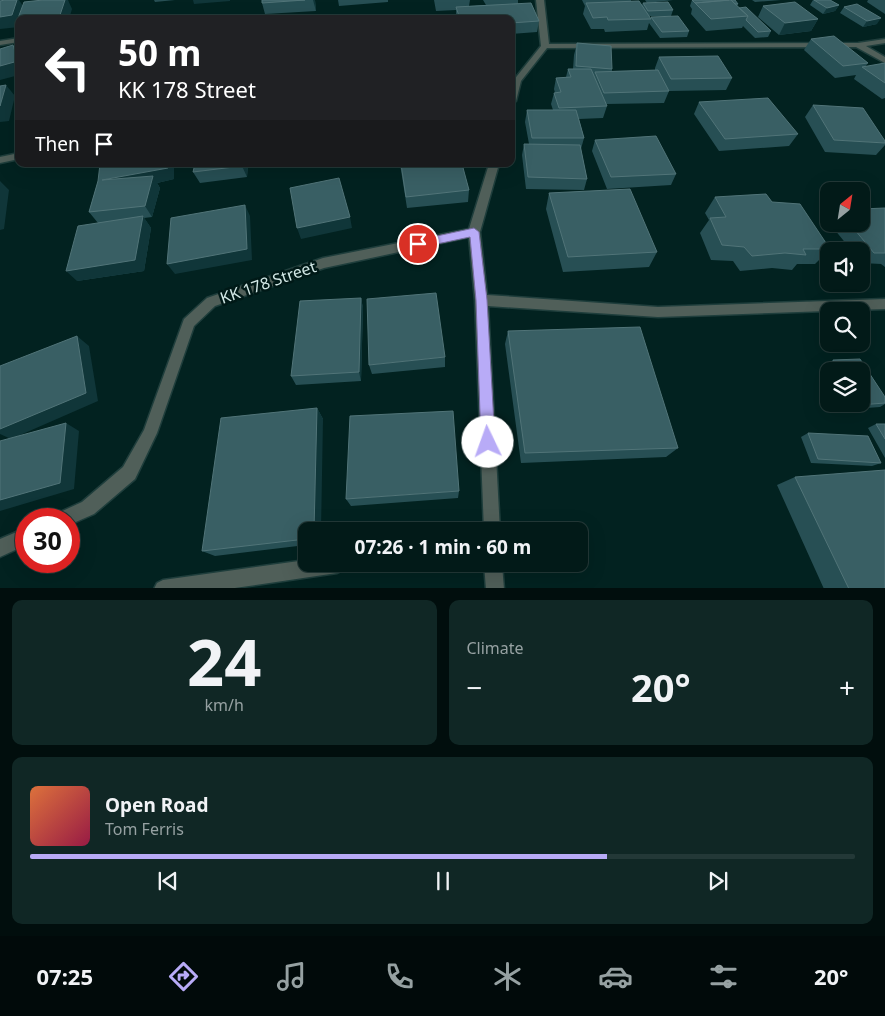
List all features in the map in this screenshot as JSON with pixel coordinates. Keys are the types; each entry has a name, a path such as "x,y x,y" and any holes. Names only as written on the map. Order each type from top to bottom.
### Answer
{"street":[{"path":"515,80 545,46 540,0"},
{"path":"545,46 858,45 885,40"},
{"path":"0,43 15,41"},
{"path":"858,45 885,60"},
{"path":"0,160 15,157"},
{"path":"492,522 481,300 474,232 493,167"},
{"name":"KK 178 Street","path":"80,512 88,508 129,473 150,433 189,322 211,302 323,263 474,232"},
{"path":"481,300 658,312 885,304"},
{"path":"0,548 15,541"},
{"path":"163,588 298,569"},
{"path":"494,572 495,588"}],"building":[{"path":"17,0 12,15 0,17 0,1"},
{"path":"65,0 60,15 19,15 24,2"},
{"path":"262,0 305,0 262,3"},
{"path":"692,0 729,0 695,3"},
{"path":"731,0 748,16 711,19 695,3"},
{"path":"814,0 830,0 839,5 827,8"},
{"path":"639,1 651,19 608,20 607,17 593,18 586,3"},
{"path":"668,2 673,10 648,11 643,3"},
{"path":"795,2 818,19 785,23 763,6"},
{"path":"531,3 539,21 515,23 515,15 459,15 456,7"},
{"path":"857,4 881,18 867,21 844,7"},
{"path":"746,7 771,31 758,32 746,20 748,16 739,8"},
{"path":"678,16 689,31 662,32 651,17"},
{"path":"834,36 868,63 843,66 811,39"},
{"path":"577,43 611,46 612,69 576,66"},
{"path":"13,45 15,62 0,66 0,49"},
{"path":"718,56 732,78 671,79 659,57"},
{"path":"885,63 885,83 862,67"},
{"path":"568,69 591,69 607,106 559,108 554,93 561,92 556,78 571,77"},
{"path":"658,70 669,91 604,93 595,72"},
{"path":"6,85 0,106 0,86"},
{"path":"768,98 798,134 725,139 699,102"},
{"path":"813,105 863,108 885,143 834,140"},
{"path":"527,110 576,110 584,138 532,138"},
{"path":"656,136 676,174 611,177 595,140"},
{"path":"524,144 580,145 587,179 528,177"},
{"path":"100,167 168,167 102,180 153,176 145,206 89,212 98,181"},
{"path":"194,167 234,167 193,172"},
{"path":"401,167 463,167 469,190 406,197"},
{"path":"339,178 350,217 297,228 290,188"},
{"path":"630,189 657,252 568,257 549,193"},
{"path":"766,194 772,202 800,204 825,242 820,242 820,249 803,249 806,255 785,253 752,256 744,247 722,245 710,218 726,217 715,197"},
{"path":"245,205 247,249 167,264 171,218"},
{"path":"885,208 885,253 874,253 870,248 870,242 865,242 857,232 870,232 870,209"},
{"path":"143,216 135,260 66,271 78,226"},
{"path":"436,293 445,357 369,365 367,299"},
{"path":"361,298 359,372 291,376 300,301"},
{"path":"640,327 678,448 525,453 508,331"},
{"path":"77,336 86,393 0,429 0,366"},
{"path":"860,359 862,362 834,362 833,360"},
{"path":"870,374 885,397 885,403 870,404"},
{"path":"317,408 314,522 298,522 298,540 202,551 221,418"},
{"path":"453,411 459,491 346,499 350,416"},
{"path":"66,423 60,483 0,500 0,441"},
{"path":"876,424 885,424 885,439"},
{"path":"808,433 868,436 881,463 818,459"},
{"path":"885,470 885,588 849,588 795,477"}],"route":[{"path":"418,244 474,232 481,300 488,442"}]}
